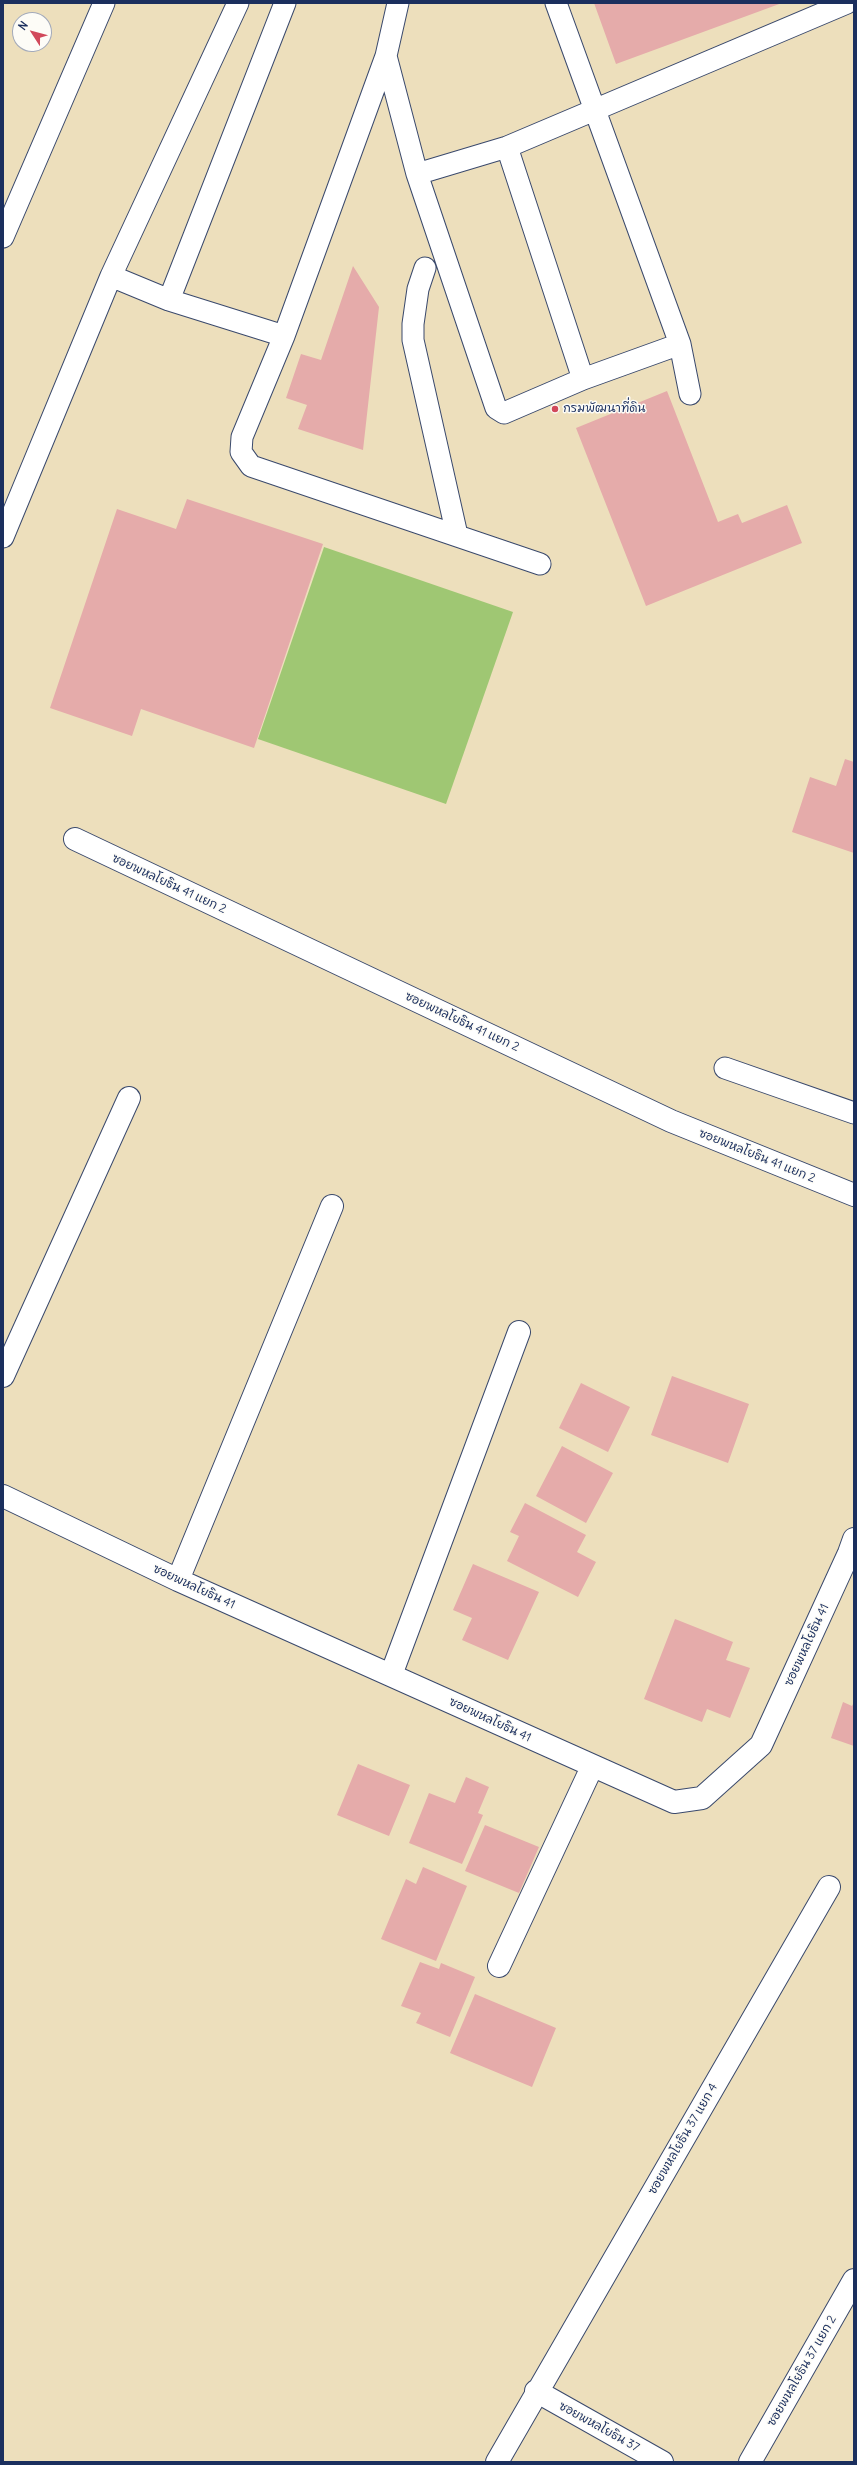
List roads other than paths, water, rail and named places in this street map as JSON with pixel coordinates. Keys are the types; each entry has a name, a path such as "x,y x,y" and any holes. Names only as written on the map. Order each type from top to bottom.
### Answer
{"street":[{"name":"ซอยพหลโยธิน 41 แยก 2","path":"75,839 671,1121 854,1195"},
{"path":"3,1376 129,1098"},
{"path":"178,1580 332,1206"},
{"path":"391,1675 518,1332"},
{"name":"ซอยพหลโยธิน 41","path":"3,1496 178,1580 592,1767 674,1802 702,1798 725,1779 761,1745 854,1539"},
{"path":"499,1966 592,1767"},
{"name":"ซอยพหลโยธิน 37 แยก 4","path":"497,2462 536,2391 829,1887"},
{"name":"ซอยพหลโยธิน 37 แยก 2","path":"750,2462 854,2280"},
{"name":"ซอยพหลโยธิน 37","path":"536,2391 662,2462"}],"lane":[{"path":"3,237 104,3"},
{"path":"3,537 111,276 238,3"},
{"path":"169,300 284,3"},
{"path":"398,3 386,56 284,336 242,437 241,452 251,466 540,564"},
{"path":"556,3 680,344 690,394"},
{"path":"417,174 507,148 847,3"},
{"path":"386,56 417,174 496,408 504,413 583,378 680,344"},
{"path":"507,148 583,378"},
{"path":"425,268 418,289 413,324 413,340 457,535"},
{"path":"111,276 169,300 284,336"},
{"path":"725,1068 854,1112"}],"place":[{"name":"กรมพัฒนาที่ดิน","path":"555,409"}]}
